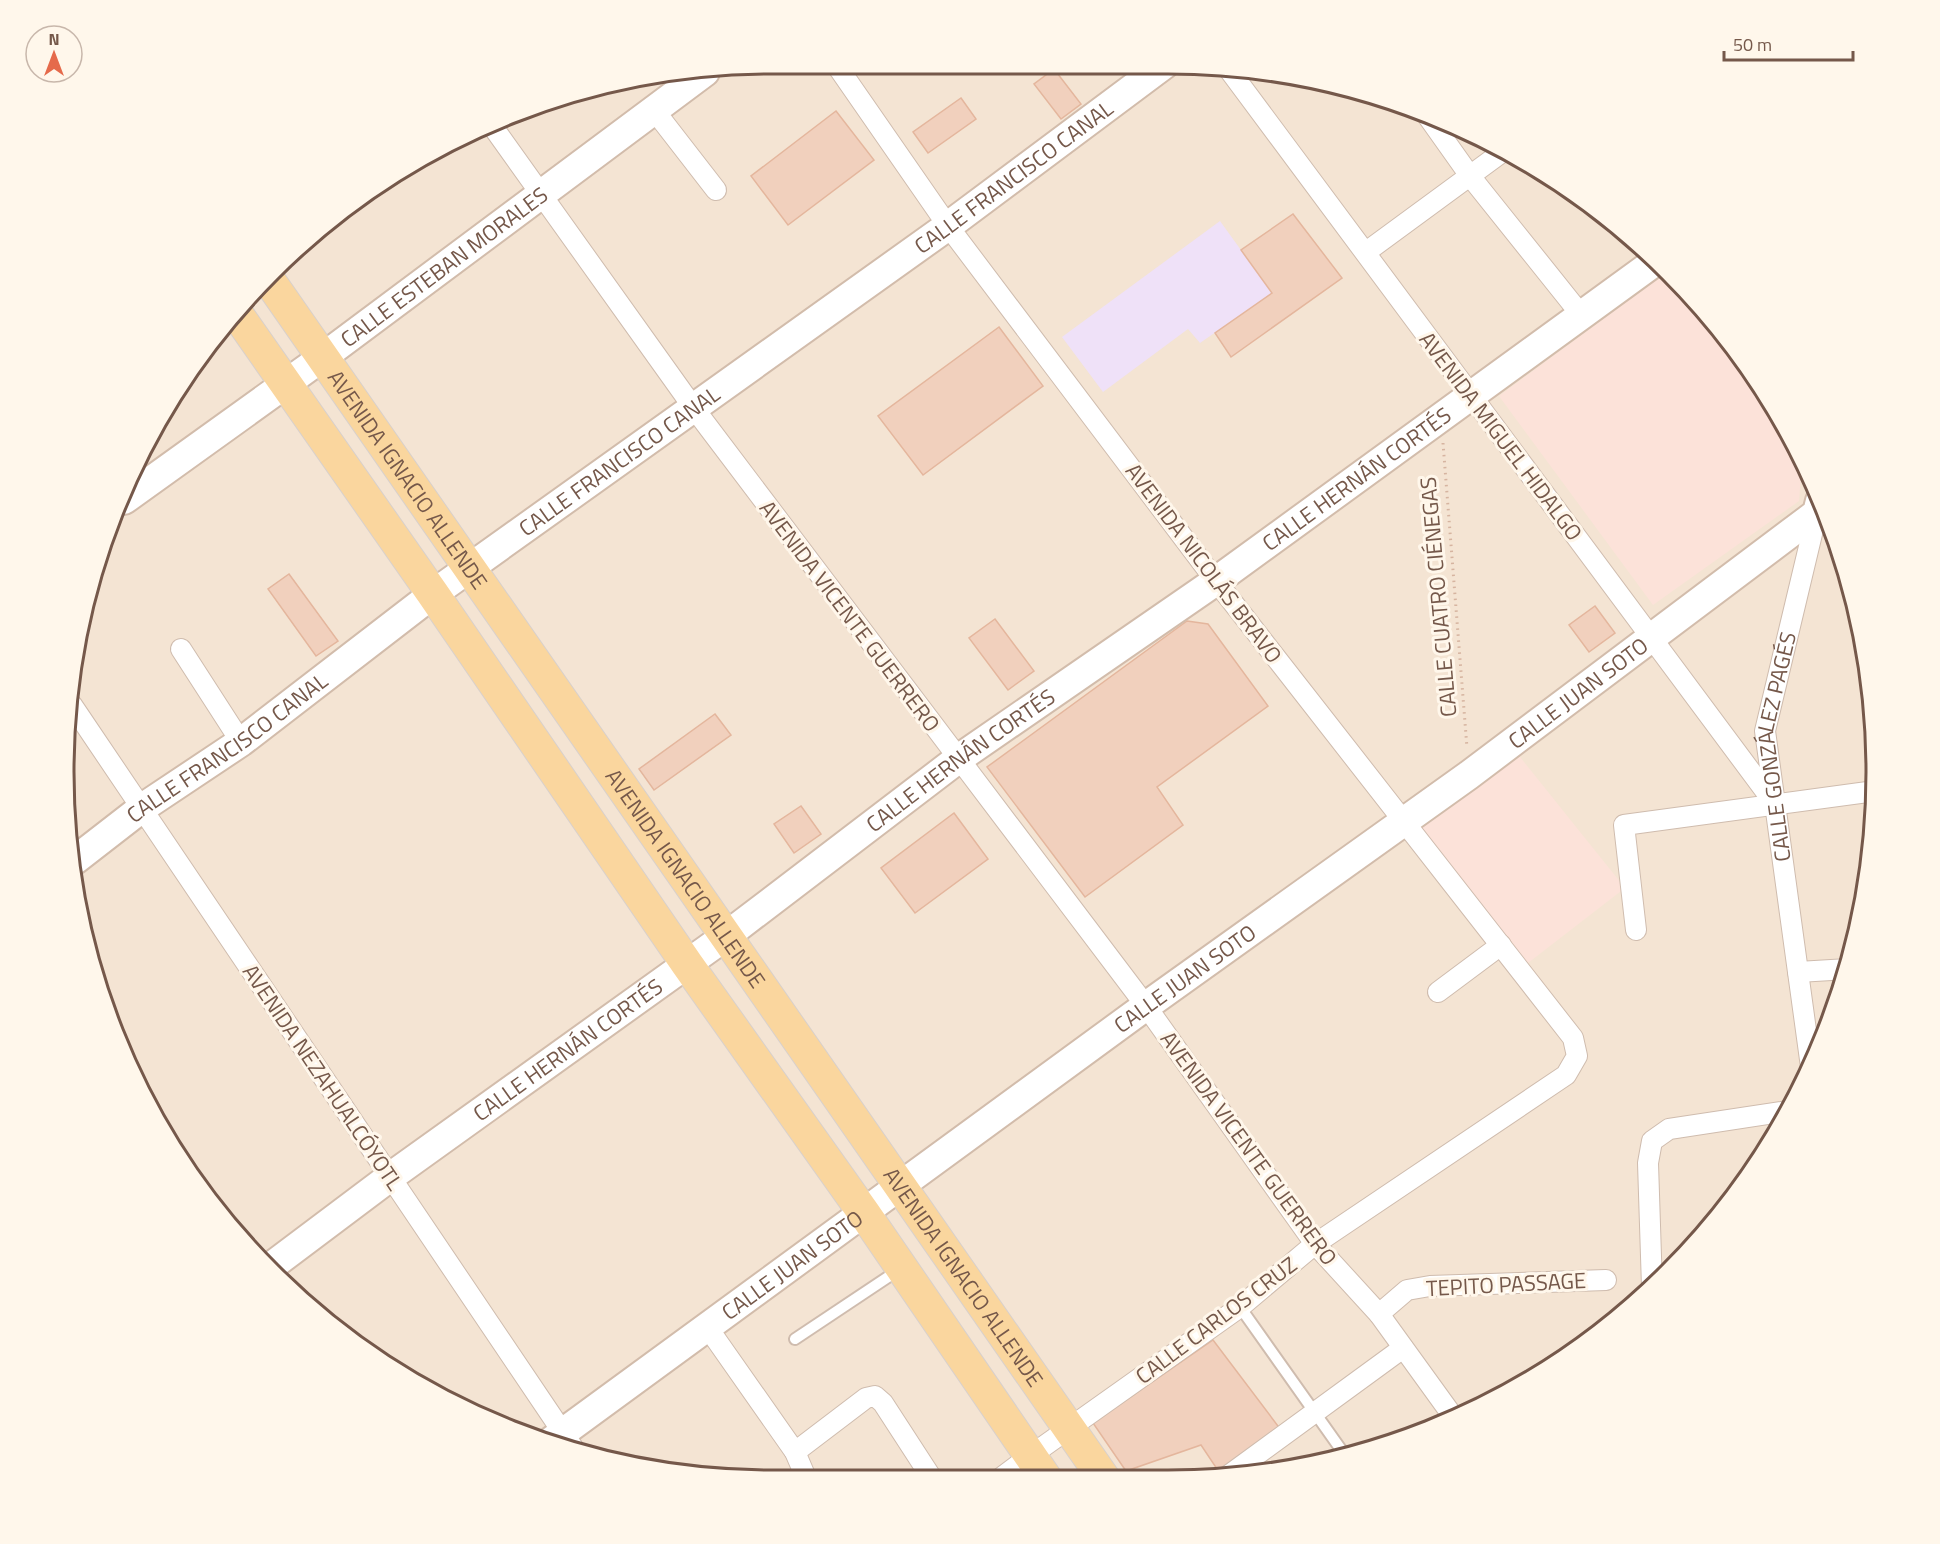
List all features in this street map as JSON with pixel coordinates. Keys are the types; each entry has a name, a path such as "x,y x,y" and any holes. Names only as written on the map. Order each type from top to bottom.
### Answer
{"main road":[{"name":"AVENIDA IGNACIO ALLENDE","path":"272,284 1099,1470"},
{"name":"AVENIDA IGNACIO ALLENDE","path":"241,319 687,964 864,1213 1038,1468"}],"street":[{"name":"AVENIDA NICOLÁS BRAVO","path":"843,74 948,226 1216,581 1573,1038 1577,1056"},
{"name":"CALLE FRANCISCO CANAL","path":"78,857 142,808 241,742 433,594 948,226 1152,74"},
{"name":"AVENIDA MIGUEL HIDALGO","path":"1234,77 1775,804"},
{"name":"CALLE ESTEBAN MORALES","path":"132,494 323,357 698,78"},
{"path":"654,110 716,190"},
{"path":"1435,127 1470,176 1582,316"},
{"name":"AVENIDA VICENTE GUERRERO","path":"496,131 693,407 1146,1006 1315,1244 1379,1314 1449,1411"},
{"path":"1366,252 1497,156"},
{"name":"CALLE HERNÁN CORTÉS","path":"275,1263 390,1177 726,936 958,759 1216,581 1649,266"},
{"name":"CALLE JUAN SOTO","path":"565,1439 708,1328 864,1213 1146,1006 1469,775 1652,639 1815,510"},
{"name":"CALLE GONZÁLEZ PAGÉS","path":"1809,1049 1765,731 1817,515"},
{"path":"181,649 241,742"},
{"name":"AVENIDA NEZAHUALCÓYOTL","path":"76,711 390,1177 559,1437"},
{"path":"1636,930 1624,825 1866,792"},
{"path":"1438,992 1501,945"},
{"path":"1798,972 1838,970"},
{"name":"CALLE CARLOS CRUZ","path":"1038,1468 1069,1428 1240,1307 1315,1244 1566,1075 1577,1056"},
{"path":"1652,1276 1648,1163 1652,1141 1669,1129 1777,1113"},
{"name":"TEPITO PASSAGE","path":"1379,1314 1407,1290 1419,1288 1606,1280"},
{"path":"708,1328 795,1452 803,1470"},
{"path":"1240,1467 1403,1348"},
{"path":"795,1452 866,1398 875,1396 926,1470"}],"lane":[{"path":"795,1339 902,1268"},
{"path":"1240,1307 1341,1449"}],"path":[{"name":"CALLE CUATRO CIÉNEGAS","path":"1441,418 1469,775"}],"shaded area":[{"path":"726,75 1214,75 1259,79 1349,97 1435,127 1477,146 1556,191 1629,247 1662,278 1693,311 1749,384 1773,423 1813,505 1843,591 1853,636 1861,681 1866,772 1861,863 1853,908 1843,953 1813,1039 1773,1121 1749,1160 1693,1233 1662,1266 1629,1297 1556,1353 1477,1398 1393,1433 1349,1447 1259,1465 1168,1470 772,1470 681,1465 591,1447 547,1433 463,1398 384,1353 311,1297 278,1266 247,1233 191,1160 146,1081 111,997 97,953 87,908 79,863 75,818 75,726 79,681 87,636 97,591 111,547 146,463 191,384 247,311 311,247 384,191 463,146 547,111 591,97 636,87 681,79"},
{"path":"1220,221 1272,293 1200,343 1188,329 1103,392 1062,337"},
{"path":"1661,277 1693,311 1749,384 1773,423 1801,478 1799,501 1653,605 1499,396"},
{"path":"1516,752 1625,888 1528,963 1416,826"}],"building":[{"path":"1047,74 1058,74 1081,104 1061,119 1034,84"},
{"path":"961,98 976,119 928,153 913,132"},
{"path":"836,111 874,160 788,225 751,176"},
{"path":"1293,214 1342,278 1231,357 1215,333 1272,293 1241,250"},
{"path":"999,327 1043,386 923,475 878,416"},
{"path":"289,574 338,641 316,656 268,589"},
{"path":"1595,606 1615,633 1589,652 1569,625"},
{"path":"995,619 1034,671 1008,690 969,638"},
{"path":"1187,621 1208,624 1268,706 1157,787 1183,825 1085,897 987,767"},
{"path":"715,714 731,735 654,790 639,769"},
{"path":"801,806 821,834 794,853 774,824"},
{"path":"954,813 988,859 915,913 881,868"},
{"path":"1213,1340 1281,1430 1231,1467 1217,1469 1201,1445 1125,1470 1093,1423"}]}
